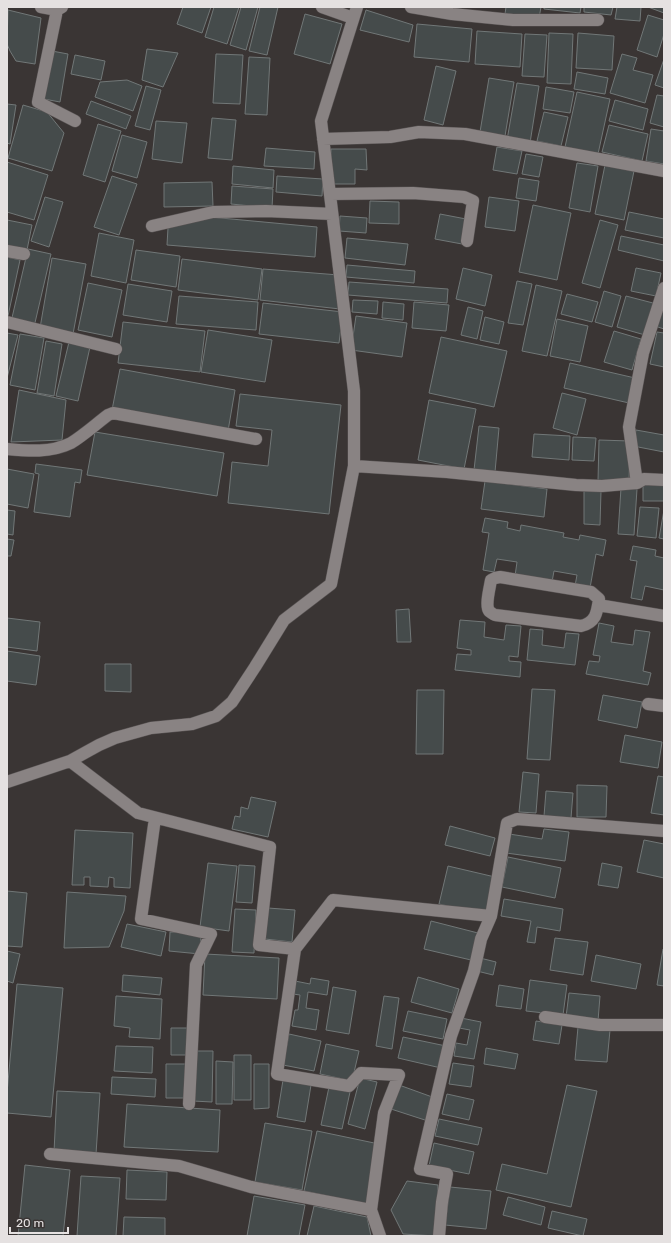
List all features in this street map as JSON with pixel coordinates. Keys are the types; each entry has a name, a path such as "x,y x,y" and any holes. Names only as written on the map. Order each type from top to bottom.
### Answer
{"street":[{"path":"41,7 60,8 38,102 75,121"},
{"path":"7,782 70,761 114,738 151,728 192,724 216,716 232,702 284,620 331,584 354,466 354,391 321,122 355,13 322,7"},
{"path":"411,7 452,14 513,20 598,20"},
{"path":"323,139 390,136 419,132 465,134 664,171"},
{"path":"330,194 413,193 464,196 473,201 466,241"},
{"path":"152,226 213,212 266,211 332,214"},
{"path":"7,251 24,254"},
{"path":"637,483 629,427 643,353 664,288"},
{"path":"7,322 116,349"},
{"path":"7,449 28,451 48,450 71,443 113,413 256,439"},
{"path":"354,466 446,472 576,485 602,486 637,483 644,478 664,480"},
{"path":"495,578 591,592 599,599 598,605 597,613 593,620 581,626 495,615 489,611 487,606 491,580 495,578"},
{"path":"598,605 664,616"},
{"path":"648,704 664,706"},
{"path":"70,761 138,813 270,847 259,945 295,949"},
{"path":"155,818 141,919 211,934 196,965 189,1104"},
{"path":"439,1236 442,1202 447,1174 420,1169 451,1036 474,971 481,939 491,916 507,823 517,820 664,831"},
{"path":"380,1236 371,1210 384,1113 399,1075 361,1073 349,1086 277,1074 295,949 333,900 491,916"},
{"path":"545,1017 600,1025 664,1025"},
{"path":"50,1154 179,1166 251,1188 371,1210"}],"building":[{"path":"183,7 211,7 202,33 177,24"},
{"path":"214,7 239,7 227,44 205,37"},
{"path":"241,7 258,7 246,50 230,45"},
{"path":"260,7 278,7 267,55 249,51"},
{"path":"506,7 541,7 539,18 505,14"},
{"path":"544,7 581,7 580,13 544,9"},
{"path":"584,7 613,7 611,15 584,12"},
{"path":"617,7 641,7 640,21 615,19"},
{"path":"648,7 664,7 664,13"},
{"path":"8,10 41,18 35,64 16,61 10,51 7,44"},
{"path":"366,10 413,25 409,42 360,30"},
{"path":"305,14 342,24 330,64 294,54"},
{"path":"648,15 664,20 664,34 657,57 637,50"},
{"path":"417,24 472,29 469,62 414,57"},
{"path":"477,31 522,34 520,67 475,64"},
{"path":"549,33 573,34 571,84 547,83"},
{"path":"578,33 614,36 612,70 576,68"},
{"path":"525,34 547,35 544,77 522,76"},
{"path":"147,49 178,53 163,87 142,80"},
{"path":"52,51 68,54 60,102 44,99"},
{"path":"216,54 243,55 240,104 213,103"},
{"path":"622,54 637,58 633,70 653,75 645,103 610,93"},
{"path":"75,55 105,61 101,80 71,74"},
{"path":"249,57 270,58 267,115 245,114"},
{"path":"664,59 664,88 655,85"},
{"path":"436,66 456,71 443,125 424,120"},
{"path":"577,72 608,78 605,94 574,89"},
{"path":"489,78 514,82 505,136 480,132"},
{"path":"127,80 142,86 133,111 95,97 100,82"},
{"path":"517,83 539,86 530,143 507,140"},
{"path":"146,86 161,90 150,130 135,126"},
{"path":"546,87 574,92 570,113 543,109"},
{"path":"577,92 610,99 598,154 565,147"},
{"path":"657,95 664,96 664,127 650,123"},
{"path":"615,100 648,109 643,130 609,121"},
{"path":"91,101 131,116 126,129 86,114"},
{"path":"7,104 16,105 10,144 7,143"},
{"path":"23,105 47,112 64,133 52,171 8,158"},
{"path":"544,112 568,117 561,146 537,141"},
{"path":"212,118 236,120 232,160 208,158"},
{"path":"156,121 187,123 182,163 152,159"},
{"path":"98,124 121,131 105,182 83,175"},
{"path":"609,125 648,134 642,161 602,152"},
{"path":"651,129 664,131 664,164 646,161"},
{"path":"122,135 147,142 137,178 112,171"},
{"path":"497,147 522,151 517,174 493,170"},
{"path":"266,148 315,152 314,169 264,166"},
{"path":"331,149 366,149 367,170 355,169 355,184 331,184"},
{"path":"526,154 543,157 539,177 522,174"},
{"path":"7,162 48,175 34,220 7,212"},
{"path":"577,163 598,166 590,212 569,208"},
{"path":"605,165 634,171 624,220 595,214"},
{"path":"233,166 274,170 273,188 232,184"},
{"path":"112,176 137,184 119,235 94,227"},
{"path":"277,176 323,179 322,196 276,192"},
{"path":"519,178 539,181 536,201 516,198"},
{"path":"212,182 213,206 164,207 164,183"},
{"path":"232,186 273,189 272,208 231,204"},
{"path":"45,197 63,202 49,247 31,241"},
{"path":"489,197 519,201 515,231 485,227"},
{"path":"370,201 399,202 399,224 369,223"},
{"path":"533,205 571,213 557,280 519,272"},
{"path":"629,212 664,219 664,238 625,230"},
{"path":"440,214 466,219 462,244 435,239"},
{"path":"340,216 367,218 366,233 339,231"},
{"path":"210,217 317,227 315,257 167,245 168,228"},
{"path":"7,220 32,225 27,250 7,246"},
{"path":"600,220 618,225 600,288 582,283"},
{"path":"99,233 134,240 126,283 91,276"},
{"path":"621,236 664,245 664,261 618,250"},
{"path":"347,238 408,244 405,265 345,258"},
{"path":"28,249 51,254 34,327 11,322"},
{"path":"136,250 180,256 176,287 131,280"},
{"path":"7,257 20,260 8,316 7,316"},
{"path":"52,258 86,264 73,334 40,328"},
{"path":"182,259 262,269 258,300 178,290"},
{"path":"347,265 415,271 414,283 346,277"},
{"path":"463,268 492,275 485,306 456,299"},
{"path":"636,268 661,273 656,296 631,291"},
{"path":"263,269 339,275 340,309 260,300"},
{"path":"517,281 532,284 523,325 508,323"},
{"path":"349,282 448,289 447,303 348,295"},
{"path":"88,283 122,290 112,337 78,330"},
{"path":"128,284 172,291 167,322 123,315"},
{"path":"536,285 562,291 547,356 522,351"},
{"path":"604,291 621,296 612,327 595,322"},
{"path":"567,294 598,302 592,322 561,314"},
{"path":"179,296 258,302 256,330 176,324"},
{"path":"626,296 653,303 645,335 617,327"},
{"path":"353,300 378,301 377,314 352,312"},
{"path":"383,302 404,304 403,320 382,318"},
{"path":"414,302 449,305 446,331 412,328"},
{"path":"263,303 343,312 339,343 259,334"},
{"path":"468,307 483,311 477,339 461,335"},
{"path":"660,308 664,309 664,329 655,326"},
{"path":"356,316 407,323 402,357 351,350"},
{"path":"485,317 504,322 499,344 480,340"},
{"path":"557,319 588,326 580,362 550,356"},
{"path":"123,322 205,331 200,372 118,363"},
{"path":"208,330 272,340 265,382 201,372"},
{"path":"614,331 641,339 632,370 604,362"},
{"path":"657,332 664,333 664,367 650,364"},
{"path":"7,333 18,335 7,378"},
{"path":"20,334 44,338 35,390 10,385"},
{"path":"441,337 507,351 494,407 429,393"},
{"path":"46,341 62,344 54,396 37,393"},
{"path":"69,342 90,347 78,401 56,396"},
{"path":"570,363 635,378 629,403 564,388"},
{"path":"120,369 235,390 228,431 112,410"},
{"path":"19,390 66,400 62,440 11,442"},
{"path":"562,393 586,399 577,435 553,428"},
{"path":"240,394 341,405 329,514 228,503 232,462 268,466 272,430 236,426"},
{"path":"429,400 476,409 464,469 418,460"},
{"path":"479,426 499,428 495,472 474,470"},
{"path":"636,430 664,435 664,452 633,446"},
{"path":"95,432 224,453 217,496 87,475"},
{"path":"534,434 570,436 569,460 532,457"},
{"path":"573,437 596,438 594,461 572,460"},
{"path":"599,440 630,441 629,482 598,481"},
{"path":"36,464 82,470 80,483 75,482 70,517 34,512 39,474 35,473"},
{"path":"7,469 34,474 28,508 7,504"},
{"path":"485,481 547,489 544,517 481,509"},
{"path":"643,482 664,482 664,501 643,501"},
{"path":"621,488 637,489 634,535 618,534"},
{"path":"584,490 601,491 600,525 584,524"},
{"path":"640,507 659,508 656,538 637,536"},
{"path":"7,510 15,511 13,535 7,534"},
{"path":"664,510 664,539 659,538"},
{"path":"485,518 508,522 507,528 520,531 521,525 564,533 563,537 579,540 580,535 606,540 603,556 596,554 590,588 575,586 577,575 554,571 552,582 515,576 517,562 497,559 494,572 483,570 489,533 482,532"},
{"path":"7,539 14,540 11,556 7,556"},
{"path":"633,546 656,550 655,556 664,558 664,590 645,586 642,600 631,598 637,561 630,560"},
{"path":"409,609 411,642 397,642 396,610"},
{"path":"7,618 40,622 37,651 7,647"},
{"path":"460,620 485,622 484,637 504,640 506,625 521,626 518,657 509,656 509,661 521,662 520,677 455,670 457,654 471,655 471,650 457,648"},
{"path":"599,623 614,626 611,642 633,645 635,630 650,632 643,671 651,673 648,685 586,674 589,661 599,662 600,656 593,655"},
{"path":"530,629 543,630 542,645 564,648 566,633 579,634 575,665 527,660"},
{"path":"7,651 40,656 36,685 7,681"},
{"path":"105,664 131,664 131,692 105,691"},
{"path":"532,689 555,690 550,760 527,759"},
{"path":"417,690 444,690 443,754 416,754"},
{"path":"603,695 642,702 637,728 598,720"},
{"path":"625,735 662,742 658,768 620,762"},
{"path":"523,772 539,774 536,813 519,812"},
{"path":"658,776 664,777 664,815 651,813"},
{"path":"577,785 607,786 606,817 577,817"},
{"path":"546,791 573,793 571,818 544,816"},
{"path":"251,797 276,802 268,837 232,829 235,816 240,817 241,807 248,809"},
{"path":"450,826 495,838 490,856 445,845"},
{"path":"544,829 569,832 565,861 506,853 509,834 542,839"},
{"path":"75,830 133,833 130,888 114,887 114,878 109,877 108,887 90,886 90,877 84,877 84,885 72,885"},
{"path":"644,840 664,844 664,878 637,872"},
{"path":"508,857 561,868 555,898 502,887"},
{"path":"208,863 237,866 229,931 200,927"},
{"path":"602,863 622,867 618,888 598,885"},
{"path":"239,865 255,866 252,903 236,902"},
{"path":"448,866 495,877 485,915 439,904"},
{"path":"7,891 27,893 22,947 7,946"},
{"path":"67,892 126,896 124,911 109,947 64,948"},
{"path":"504,899 563,909 560,931 537,927 535,943 527,942 531,921 501,916"},
{"path":"268,908 295,910 292,942 265,939"},
{"path":"235,909 256,910 254,953 232,952"},
{"path":"431,921 478,933 471,960 424,949"},
{"path":"127,924 166,932 161,956 121,947"},
{"path":"170,932 201,934 200,954 169,951"},
{"path":"555,938 588,942 583,975 550,970"},
{"path":"664,949 664,986 657,985"},
{"path":"7,951 20,954 13,983 7,981"},
{"path":"205,954 279,958 277,999 203,995"},
{"path":"596,955 641,964 636,989 591,981"},
{"path":"480,958 496,962 493,975 477,971"},
{"path":"123,975 162,978 160,995 122,991"},
{"path":"418,977 459,989 452,1013 411,1002"},
{"path":"311,978 329,981 327,995 308,992 306,1008 319,1010 316,1030 292,1026 295,1010 298,1010 300,995 293,994 295,981 310,984"},
{"path":"530,980 567,985 563,1015 526,1011"},
{"path":"17,984 63,988 51,1117 7,1113 7,1093"},
{"path":"499,985 524,989 521,1009 496,1006"},
{"path":"333,987 356,991 349,1034 326,1030"},
{"path":"569,993 600,996 598,1021 566,1017"},
{"path":"116,996 162,999 160,1039 129,1037 130,1028 114,1026"},
{"path":"384,996 399,998 392,1049 376,1046"},
{"path":"408,1011 447,1019 443,1039 403,1031"},
{"path":"461,1018 481,1022 474,1059 454,1056 456,1043 467,1045 470,1030 459,1028"},
{"path":"536,1021 562,1025 559,1044 533,1040"},
{"path":"578,1027 610,1030 607,1062 575,1060"},
{"path":"171,1028 192,1028 192,1055 171,1055"},
{"path":"289,1034 321,1041 314,1071 283,1065"},
{"path":"403,1037 446,1046 441,1068 398,1058"},
{"path":"326,1044 359,1051 352,1081 320,1074"},
{"path":"116,1046 153,1047 152,1073 114,1071"},
{"path":"486,1048 518,1054 515,1069 484,1064"},
{"path":"194,1051 213,1051 212,1102 193,1101"},
{"path":"234,1055 251,1055 251,1100 234,1100"},
{"path":"216,1061 233,1062 232,1104 216,1104"},
{"path":"453,1063 474,1066 471,1087 449,1084"},
{"path":"166,1064 187,1064 187,1098 166,1098"},
{"path":"254,1064 269,1064 269,1108 254,1109"},
{"path":"112,1077 156,1079 155,1097 111,1094"},
{"path":"360,1078 377,1082 365,1129 348,1124"},
{"path":"283,1080 311,1085 305,1122 277,1117"},
{"path":"399,1085 435,1098 428,1121 391,1109"},
{"path":"567,1085 597,1091 571,1207 496,1190 502,1164 547,1174"},
{"path":"329,1087 350,1092 342,1129 321,1125"},
{"path":"57,1091 100,1093 96,1154 54,1152"},
{"path":"447,1094 474,1100 469,1120 442,1114"},
{"path":"127,1104 220,1110 218,1152 124,1147"},
{"path":"439,1119 482,1128 478,1145 435,1136"},
{"path":"265,1123 312,1131 302,1190 255,1182"},
{"path":"317,1131 379,1144 366,1204 304,1191"},
{"path":"434,1143 474,1152 469,1174 429,1166"},
{"path":"25,1165 70,1170 63,1236 18,1236"},
{"path":"127,1170 167,1172 166,1200 126,1199"},
{"path":"81,1176 120,1178 116,1236 77,1236"},
{"path":"407,1181 438,1185 436,1236 403,1234 391,1210"},
{"path":"450,1187 491,1191 486,1229 445,1225"},
{"path":"254,1196 305,1205 299,1236 247,1236"},
{"path":"508,1197 545,1207 541,1225 503,1215"},
{"path":"314,1206 367,1217 371,1236 307,1236"},
{"path":"552,1211 587,1219 583,1236 548,1228"},
{"path":"124,1217 165,1218 165,1236 123,1236"}]}
